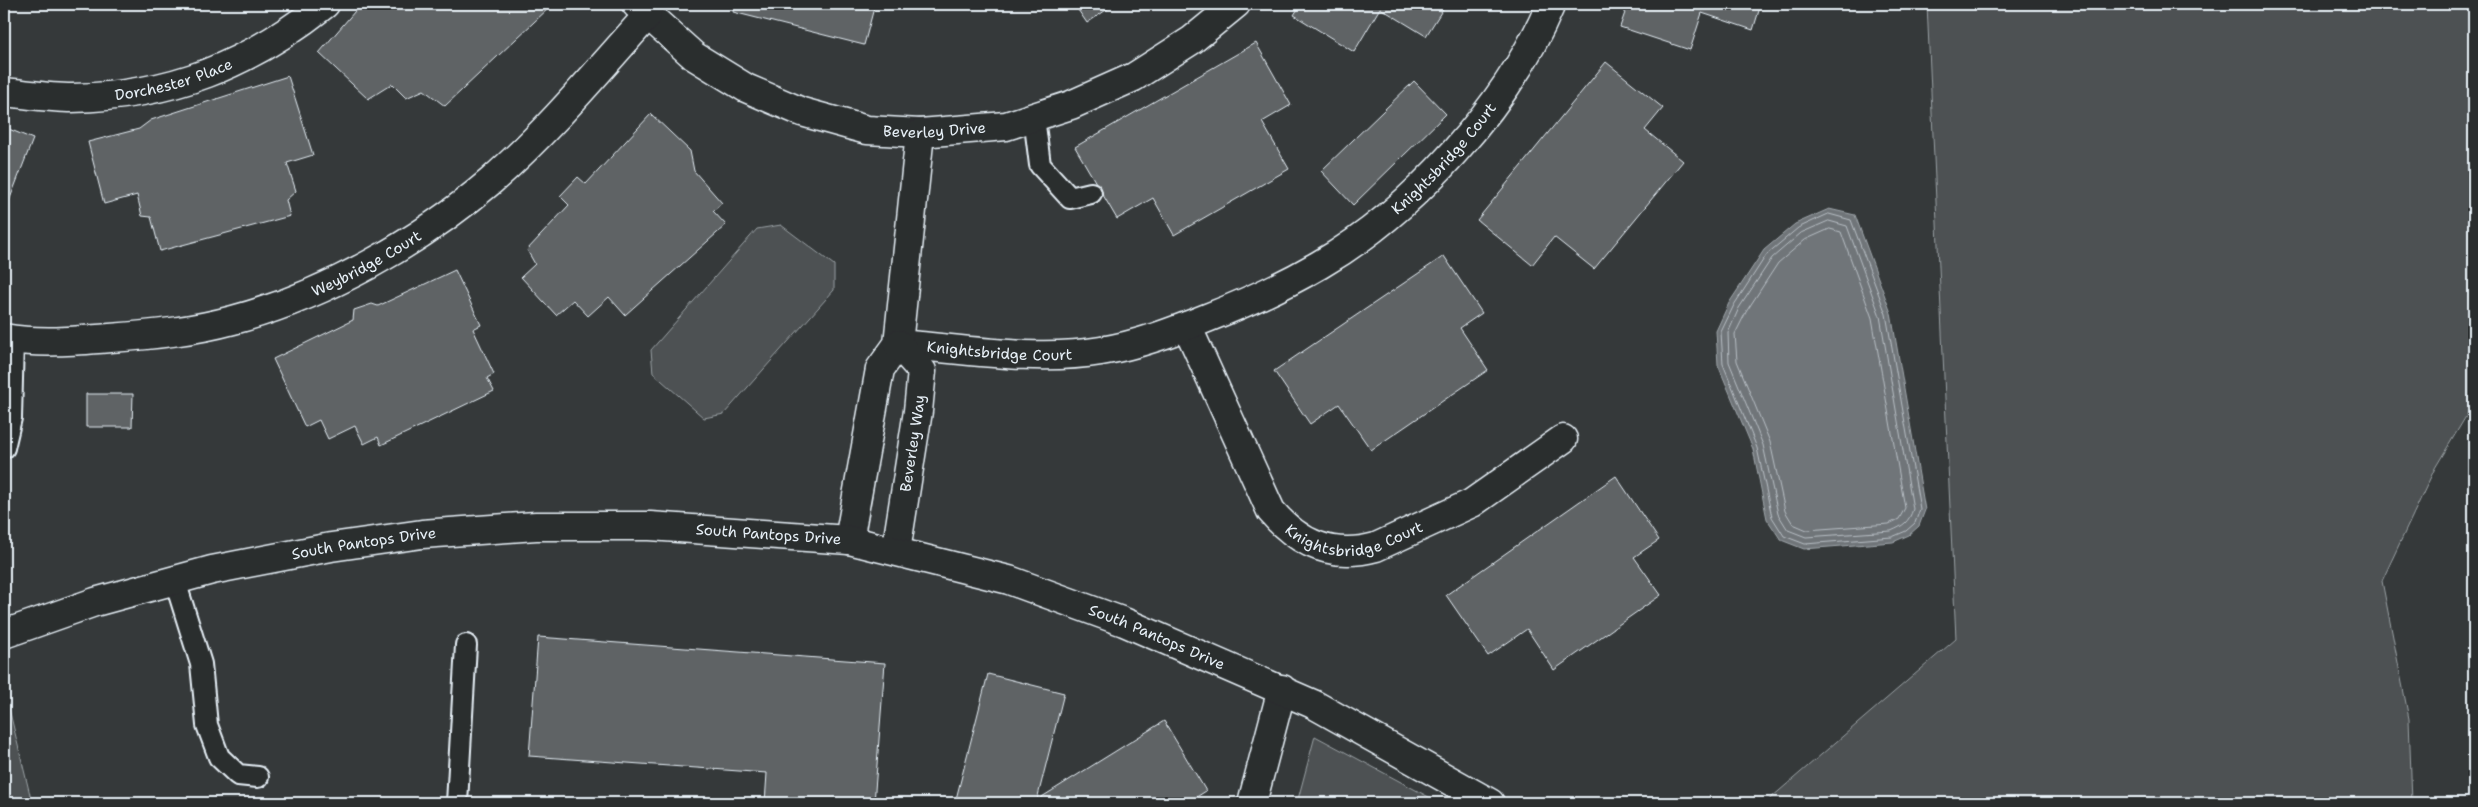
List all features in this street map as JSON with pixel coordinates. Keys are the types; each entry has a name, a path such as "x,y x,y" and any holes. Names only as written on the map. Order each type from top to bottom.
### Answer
{"street":[{"name":"Dorchester Place","path":"4,92 70,98 115,96 170,86 202,76 244,59 292,30 325,4"},
{"name":"Beverley Drive","path":"641,10 694,56 746,88 802,112 866,130 920,133 1006,126 1071,105 1134,77 1192,40 1236,4"},
{"name":"Knightsbridge Court","path":"898,344 1002,353 1068,354 1100,351 1152,339 1258,298 1320,264 1378,223 1431,176 1478,124 1511,78 1551,4"},
{"name":"Weybridge Court","path":"9,339 77,341 155,335 233,320 292,300 363,268 429,228 491,181 547,127 641,10"},
{"path":"849,540 871,409 880,369 898,344 920,133"},
{"name":"Knightsbridge Court","path":"1188,326 1271,511 1286,528 1309,544 1337,551 1366,550 1376,547 1472,504 1563,439"},
{"name":"Beverley Way","path":"896,551 918,411 922,371 898,344"},
{"name":"South Pantops Drive","path":"4,634 95,602 212,570 331,546 422,534 536,526 650,526 849,540 1018,583 1124,622 1313,704 1490,803"},
{"path":"1252,803 1282,689"}],"lane":[{"path":"1034,117 1040,165 1070,198 1091,193"},
{"path":"4,448 11,418 9,339"},
{"path":"175,581 201,664 207,725 219,757 238,775 258,777"},
{"path":"457,803 466,645"}],"shaded area":[{"path":"1927,4 2474,4 2474,403 2435,468 2382,581 2409,719 2412,803 1765,803 1956,639"},
{"path":"781,225 834,265 834,290 724,414 704,418 653,373 651,350 757,229"},
{"path":"4,688 32,803 4,803"},
{"path":"1315,736 1440,803 1297,803"}],"water":[{"path":"1829,209 1855,215 1891,313 1925,510 1919,526 1909,535 1893,542 1804,549 1781,540 1767,519 1753,449 1718,365 1716,331 1729,303 1764,250 1795,224"}],"building":[{"path":"361,4 549,4 551,6 445,106 424,90 406,98 392,84 368,99 319,53"},
{"path":"735,4 875,4 864,45 733,12"},
{"path":"1074,4 1115,4 1087,23"},
{"path":"1301,4 1446,4 1426,36 1380,8 1354,52 1294,15"},
{"path":"1628,4 1761,4 1753,30 1702,13 1690,50 1620,27"},
{"path":"1256,43 1291,105 1262,122 1289,169 1174,235 1153,198 1117,219 1075,147"},
{"path":"1606,62 1663,108 1645,130 1683,161 1594,269 1554,237 1532,265 1477,220"},
{"path":"288,76 313,155 287,163 296,191 286,200 290,216 160,251 151,217 142,216 137,195 104,204 88,142 139,129 151,120"},
{"path":"1414,81 1446,114 1353,205 1321,171"},
{"path":"651,114 690,151 694,171 722,203 713,211 726,225 625,315 609,297 588,316 573,300 556,315 521,277 535,264 527,250 569,205 560,196 578,177 586,184"},
{"path":"4,127 33,139 9,201 4,200"},
{"path":"1444,256 1482,313 1460,328 1488,370 1371,450 1339,404 1310,424 1274,371"},
{"path":"455,270 481,325 473,329 494,374 487,378 494,391 381,445 378,437 364,444 355,426 328,439 319,420 305,427 273,359 353,320 354,310 372,304 378,306"},
{"path":"86,394 133,394 132,427 86,427"},
{"path":"1616,476 1659,540 1634,557 1661,595 1554,670 1527,629 1488,656 1446,595"},
{"path":"538,637 885,663 874,803 765,803 767,773 529,756"},
{"path":"988,674 1064,693 1037,800 1164,721 1206,791 1187,803 955,803"}]}
